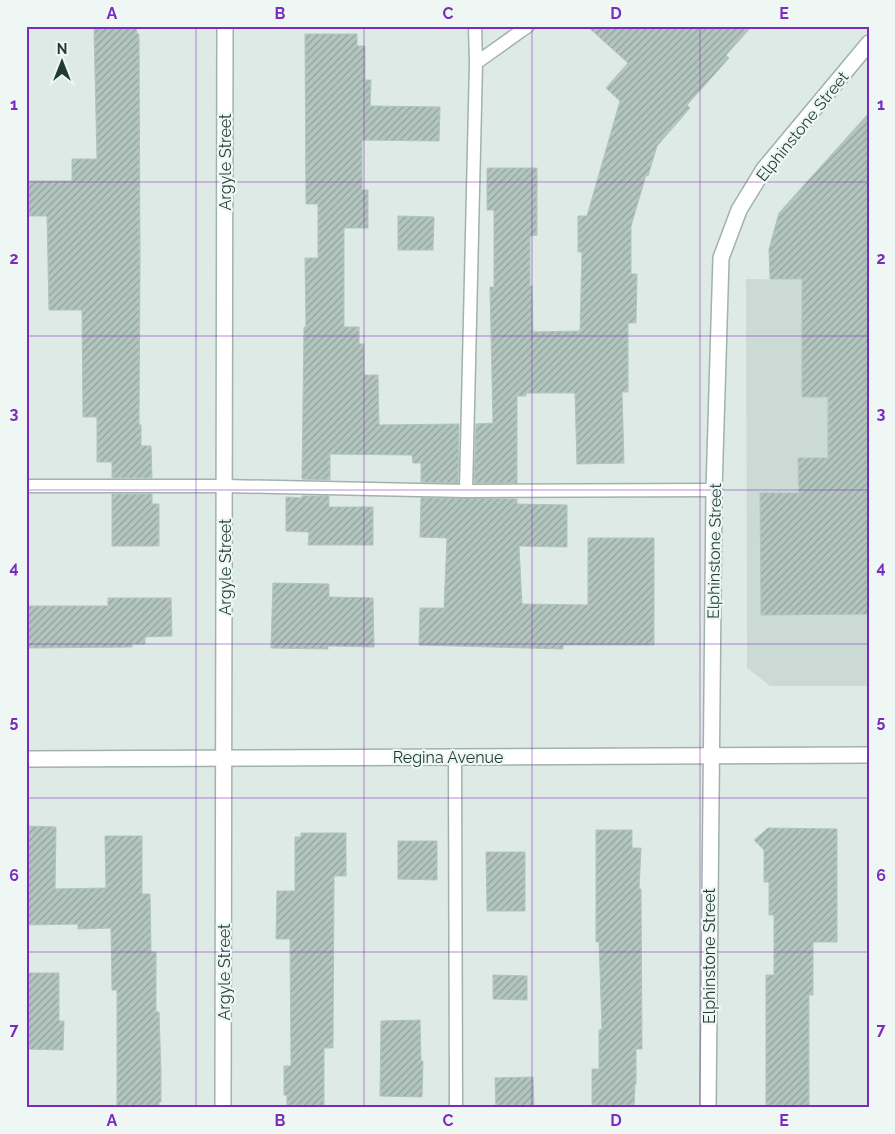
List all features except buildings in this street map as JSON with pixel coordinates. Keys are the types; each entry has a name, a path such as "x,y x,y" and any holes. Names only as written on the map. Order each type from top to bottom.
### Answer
{"street":[{"name":"Argyle Street","path":"224,1108 225,26"},
{"name":"Elphinstone Street","path":"708,1108 714,490 721,258 739,210 764,169 869,43"},
{"name":"Regina Avenue","path":"26,759 869,755"}],"lane":[{"path":"466,491 476,64 475,26"},
{"path":"476,64 528,26"},
{"path":"26,486 225,486 466,491 714,490"},
{"path":"455,757 456,1108"}],"shaded area":[{"path":"746,279 869,280 869,686 770,686 747,668"}]}
